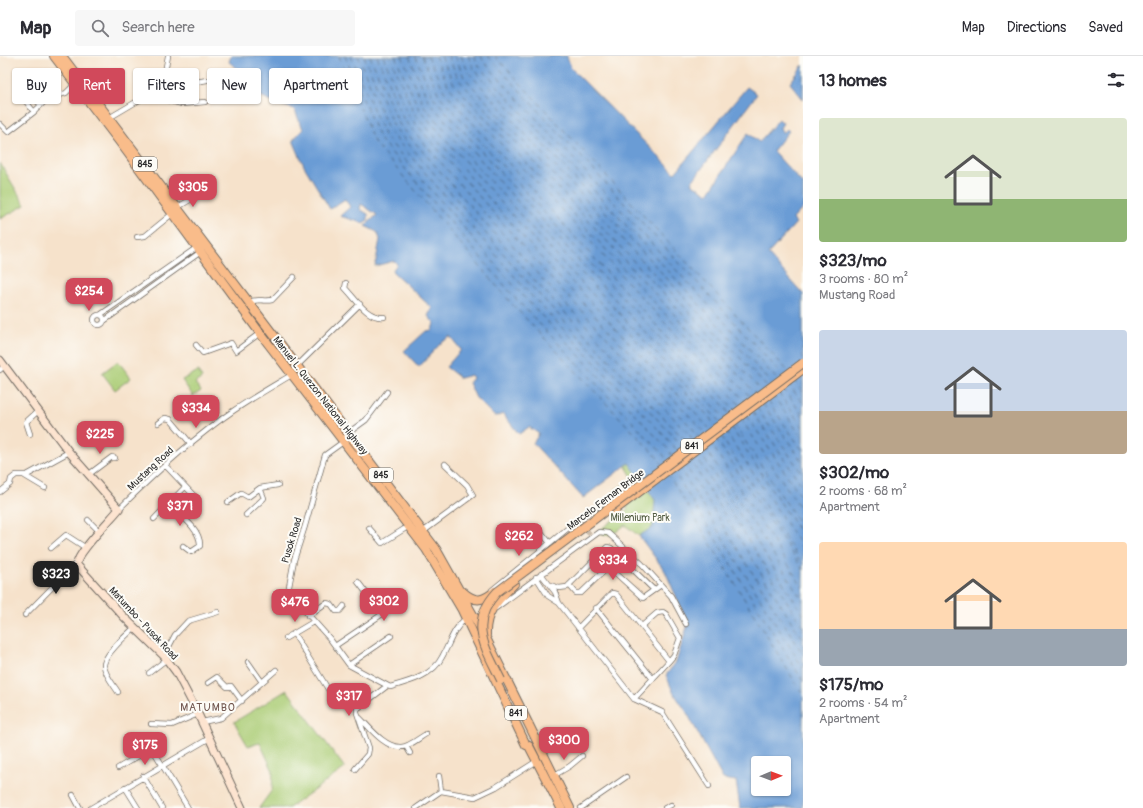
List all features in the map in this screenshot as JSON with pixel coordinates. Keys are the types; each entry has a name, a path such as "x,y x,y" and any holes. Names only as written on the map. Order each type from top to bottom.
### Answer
{"main road":[{"name":"Manuel L. Quezon National Highway","path":"54,56 69,76"},
{"name":"Manuel L. Quezon National Highway","path":"62,56 70,68"},
{"name":"Manuel L. Quezon National Highway","path":"94,104 198,250 260,333 295,370 348,433 424,531 435,555 467,613 526,745 529,746 561,808"},
{"name":"Manuel L. Quezon National Highway","path":"97,104 178,207 249,302 344,442 410,526 435,555 459,589 467,613 486,638 570,808"},
{"name":"Marcelo Fernan Bridge","path":"529,746 530,742 481,638 482,619 486,606 497,592 803,363"},
{"name":"Marcelo Fernan Bridge","path":"486,638 488,615 496,601 514,584 803,369"},
{"path":"459,589 469,598 477,600 489,597 509,578 593,515 609,508"},
{"path":"467,613 486,609 496,601"}],"street":[{"path":"166,68 168,56"},
{"path":"199,81 207,80"},
{"path":"0,124 8,132 48,99 66,93 69,90"},
{"path":"199,103 206,102"},
{"path":"28,104 34,112"},
{"path":"109,118 134,104"},
{"path":"178,207 200,194"},
{"path":"137,237 145,236 172,214"},
{"path":"198,250 100,325 95,324 95,317 100,315 138,289 198,250 206,245"},
{"path":"249,302 254,299 267,301 272,300 294,277"},
{"path":"346,283 345,288 373,316 384,317"},
{"path":"138,289 142,294"},
{"name":"Mustang Road","path":"119,510 165,465 190,444 233,411 295,370 360,304"},
{"path":"100,315 104,321"},
{"path":"196,345 204,353 230,344 236,351 260,333"},
{"path":"1,365 69,452 119,510 86,548 76,563 25,615"},
{"path":"348,433 366,420 387,392"},
{"path":"30,434 26,422 38,411"},
{"path":"158,424 165,418 170,419 190,444"},
{"name":"Pusok Road","path":"348,433 344,442 324,457 291,571 288,592 335,646 349,665 387,686"},
{"path":"25,476 69,452"},
{"path":"88,475 112,457 115,458"},
{"path":"424,531 473,495 467,485 445,464"},
{"path":"165,465 198,500"},
{"path":"0,492 10,484 11,479 15,475 25,476 44,488"},
{"path":"228,502 241,494 248,497 260,488 278,485"},
{"path":"154,519 185,487"},
{"path":"246,514 264,498 260,488"},
{"path":"459,589 475,596 486,595 579,520 621,490"},
{"path":"168,504 194,530 200,541 200,546 195,551 191,552 183,546"},
{"path":"88,520 100,532"},
{"path":"369,528 382,543 410,526"},
{"path":"540,531 550,543"},
{"path":"496,658 489,639 488,628 490,617 497,607 591,536 599,532 608,533 642,564 671,596 686,624"},
{"path":"51,548 66,535 86,548"},
{"path":"550,585 564,588 569,585 607,547 611,548 654,590"},
{"name":"Matumbo - Pusok Road","path":"76,563 100,592 165,658 198,714 208,739 242,808"},
{"path":"569,585 576,593 582,593 604,571 610,568 640,597 644,597 661,585"},
{"path":"541,574 555,592 559,603 634,699 659,708 709,786"},
{"path":"536,577 548,596 559,603"},
{"path":"335,646 381,615 369,595 358,582"},
{"path":"578,628 612,593 616,594 669,661"},
{"path":"308,616 326,603 330,604 336,611 340,611 344,606"},
{"path":"596,608 653,679"},
{"path":"149,673 165,658 175,635 188,621 218,612"},
{"path":"634,699 674,655 680,638 666,614 663,612 657,613 642,626"},
{"path":"355,769 368,754 368,748 358,717 357,709 359,706 379,694 387,686 416,679 438,663 452,635 467,613"},
{"path":"286,638 313,622"},
{"path":"118,692 105,669 104,662 108,655 135,627"},
{"path":"294,634 328,689"},
{"path":"349,665 391,636"},
{"path":"248,662 262,682"},
{"path":"202,722 221,718 276,670"},
{"path":"208,683 217,677 227,687 231,686 242,701"},
{"path":"151,724 172,725 198,714"},
{"path":"358,717 382,739 391,745 401,747 406,746 426,734"},
{"path":"91,808 208,739"},
{"path":"406,746 410,753"},
{"path":"118,768 152,748 188,808"},
{"path":"554,776 582,756"},
{"path":"416,808 441,791 475,797 496,787 537,761"},
{"path":"143,776 162,808"},
{"path":"439,776 441,791"},
{"path":"581,808 626,777"},
{"path":"126,787 138,808"},
{"path":"73,795 80,808"},
{"path":"665,808 671,805"}],"green space":[{"path":"0,163 25,205 0,219"},
{"path":"118,361 131,378 115,390 102,373"},
{"path":"198,371 202,378 195,383 201,391 193,396 182,380"},
{"name":"Millenium Park","path":"629,462 655,500 653,527 639,536 625,525 612,534 602,534 598,531 628,509 615,490 633,478 625,465"},
{"path":"287,690 345,768 289,808 259,808 272,790 273,771 260,743 248,746 234,722"}],"water":[{"path":"231,56 567,56 571,68 675,173 747,87 757,94 691,183 708,194 748,133 759,142 779,119 783,123 780,128 783,133 787,129 789,131 773,151 803,184 803,208 793,219 796,223 768,254 803,294 803,808 740,808 736,781 723,779 686,711 673,692 666,675 676,662 688,624 665,571 639,536 653,527 655,500 629,463 583,498 533,443 539,434 529,427 519,434 503,414 495,417 476,398 469,383 473,378 471,375 460,378 446,367 461,350 451,337 441,343 419,367 404,351 426,331 432,330 434,323 428,316 432,308 392,271 397,264 394,261 375,266 380,239 377,232 365,226 377,215 361,204 360,209 368,214 368,220 363,223 340,216 350,207 345,199 330,209 304,166 293,140 303,129 294,109 278,104 362,104 362,68 269,68 269,100 261,96 261,68 237,68 229,62"},
{"path":"803,65 803,99 790,83"}],"ferry route":[{"path":"339,56 374,142 512,304 662,464"},
{"path":"345,56 379,138 517,300 667,460"},
{"path":"351,56 384,135 522,295 668,449 672,456"},
{"path":"358,56 389,131 527,291 673,445 678,453"},
{"path":"364,56 394,127 532,287 683,448"},
{"path":"370,56 399,124 537,283 687,444"},
{"path":"377,56 404,120 542,279 689,434 693,441"},
{"path":"383,56 409,116 547,274 694,430 698,437"},
{"path":"390,56 414,113 552,270 704,433"},
{"path":"395,56 419,109 557,266 709,428"},
{"path":"402,56 424,106 562,262 710,418 714,425"},
{"path":"409,56 429,102 567,257 719,421"},
{"path":"415,56 434,98 572,253 725,418"},
{"path":"422,56 439,95 577,249 725,407 729,414"},
{"path":"428,56 444,91 582,245 735,410"},
{"path":"435,56 449,87 740,405"},
{"path":"441,56 454,84 745,401"},
{"path":"448,56 459,80 751,398"},
{"path":"455,56 464,77 756,394"},
{"path":"461,56 469,73 761,390"},
{"path":"468,56 474,69 766,386"},
{"path":"474,56 479,66 771,382"},
{"path":"481,56 484,62 776,378"},
{"path":"488,56 782,374"},
{"path":"495,56 788,371"},
{"path":"794,380 803,393"},
{"path":"788,383 803,404"},
{"path":"784,389 803,416"},
{"path":"779,393 803,428"},
{"path":"773,395 803,439"},
{"path":"768,401 803,451"},
{"path":"763,404 803,463"},
{"path":"757,408 803,475"},
{"path":"753,412 803,487"},
{"path":"747,416 803,499"},
{"path":"741,419 803,512"},
{"path":"735,426 803,528"},
{"path":"731,427 803,537"},
{"path":"726,432 803,549"},
{"path":"721,436 803,566"},
{"path":"716,439 803,570"},
{"path":"710,442 803,588"},
{"path":"705,448 803,601"},
{"path":"700,452 803,614"},
{"path":"695,455 803,627"},
{"path":"689,458 803,640"},
{"path":"684,463 803,654"},
{"path":"679,467 803,668"},
{"path":"673,470 803,681"},
{"path":"668,474 803,695"}],"tunnel":[{"path":"579,521 590,534"}],"district":[{"name":"MATUMBO","path":"208,707"}]}
